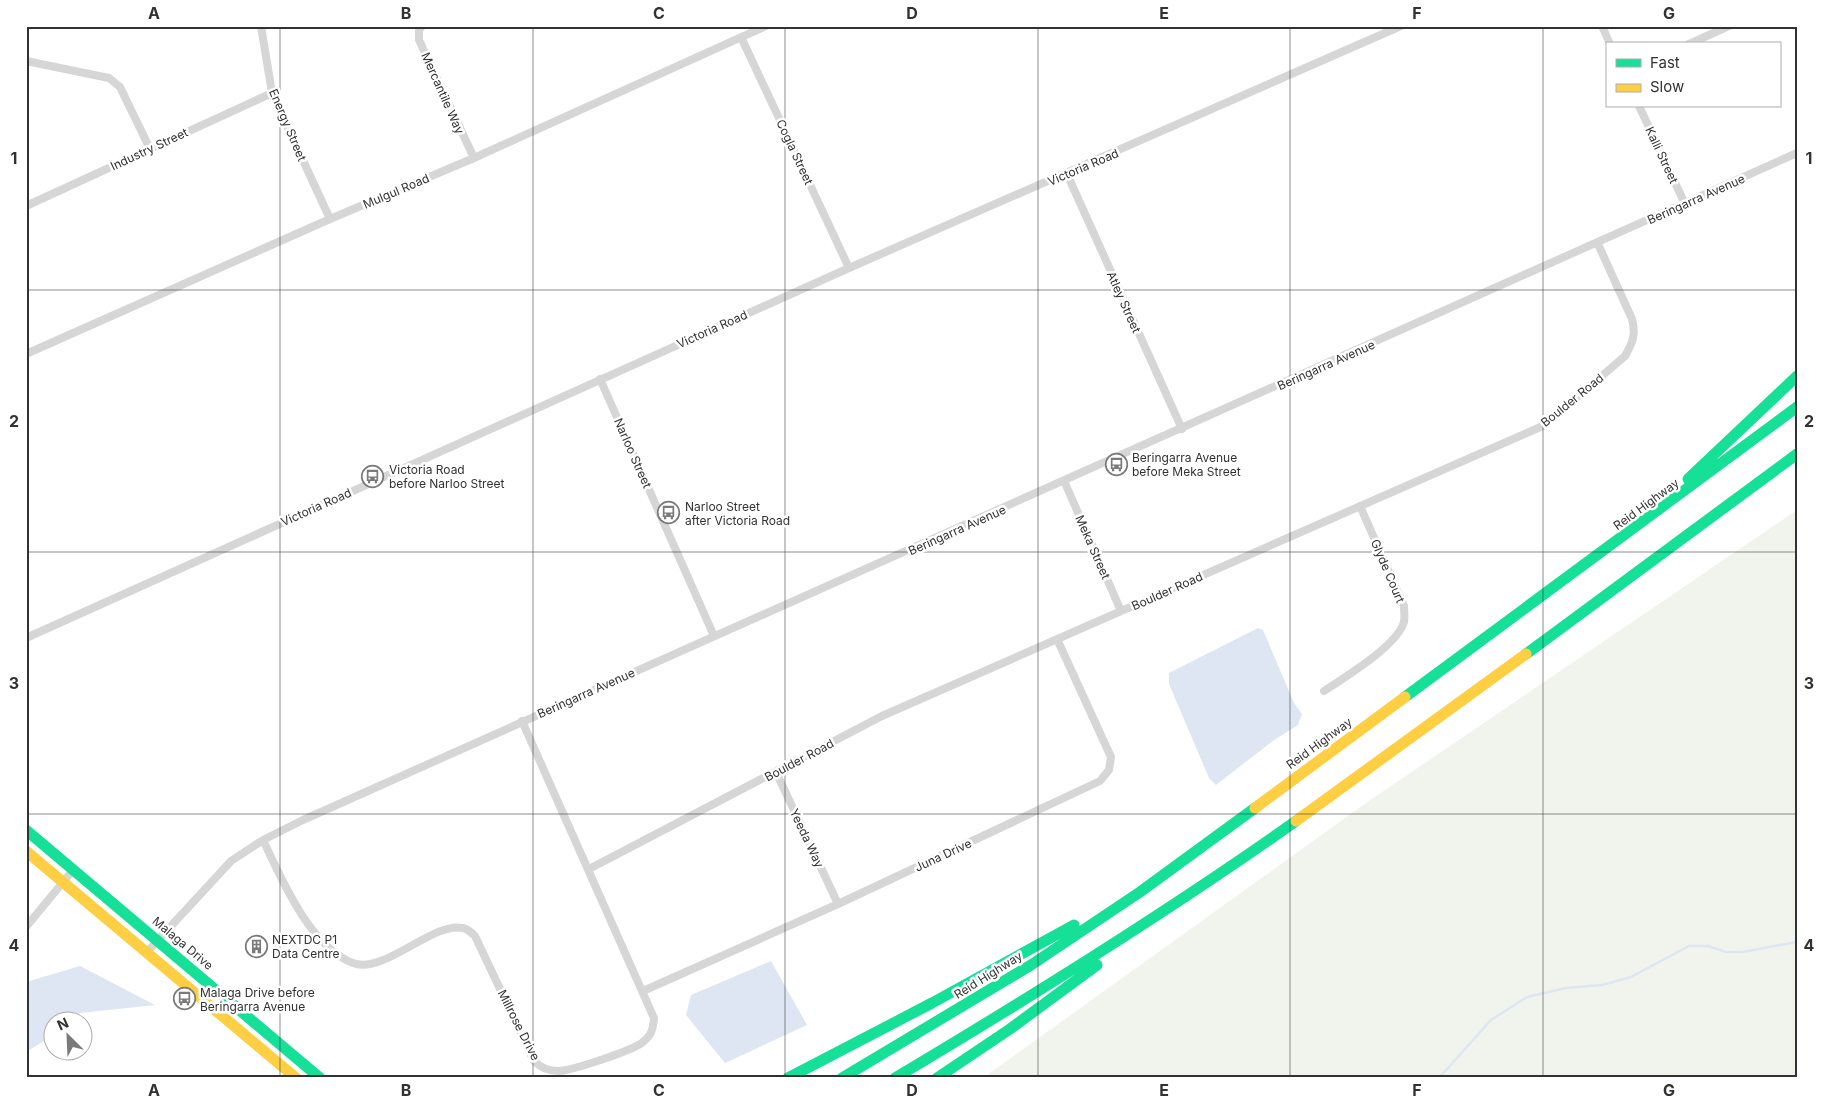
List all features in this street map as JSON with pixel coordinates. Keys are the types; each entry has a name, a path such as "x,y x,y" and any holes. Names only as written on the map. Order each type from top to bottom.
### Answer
{"main road":[{"path":"1454,660 1667,498 1797,376"},
{"name":"Reid Highway","path":"842,1078 1031,965 1140,892 1661,510 1797,407"},
{"path":"937,1078 1010,1029 1211,881 1431,725 1797,454"},
{"path":"1687,534 1797,460"},
{"name":"Malaga Drive","path":"26,830 320,1078"},
{"path":"26,851 148,951 296,1078"},
{"path":"788,1078 1005,965 1183,860"},
{"path":"894,1078 1001,1015 1211,881"}],"street":[{"name":"Energy Street","path":"261,26 272,92 330,218"},
{"name":"Mercantile Way","path":"422,26 419,30 419,40 474,158"},
{"name":"Mulgul Road","path":"26,354 330,218 474,158 766,26"},
{"name":"Victoria Road","path":"26,638 848,268 1067,174 1401,26"},
{"path":"1602,26 1609,42"},
{"path":"1693,42 1728,26"},
{"name":"Cogla Street","path":"741,37 848,268"},
{"path":"26,61 109,78 120,87 150,149"},
{"name":"Industry Street","path":"26,206 272,92"},
{"name":"Kalli Street","path":"1640,108 1685,204"},
{"name":"Beringarra Avenue","path":"148,951 218,874 238,856 263,840 522,721 1065,483 1797,153"},
{"name":"Atley Street","path":"1067,174 1182,430"},
{"name":"Boulder Road","path":"589,868 882,716 1546,425 1625,356 1633,343 1635,332 1632,319 1598,244"},
{"name":"Narloo Street","path":"600,379 714,636"},
{"name":"Meka Street","path":"1065,483 1122,612"},
{"name":"Glyde Court","path":"1324,691 1357,670 1397,635 1405,620 1404,606 1360,506"},
{"name":"Juna Drive","path":"643,991 838,904 1100,781 1109,770 1111,757 1057,639"},
{"name":"Millrose Drive","path":"263,840 292,901 307,922 329,946 343,958 355,964 366,965 380,961 449,928 463,928 475,936 534,1060 540,1067 548,1070 571,1069 642,1044 652,1032 654,1018 589,868 522,721"},
{"name":"Yeeda Way","path":"776,772 838,904"},
{"path":"26,927 73,870"}],"shaded area":[{"path":"1797,510 1797,1078 983,1078 1366,803"},
{"path":"1258,628 1263,630 1294,703 1302,714 1298,725 1274,740 1216,785 1209,778 1169,684 1169,673"},
{"path":"771,961 807,1025 725,1063 686,1015 691,995"},
{"path":"80,966 155,1005 89,1012 42,1012 42,1042 26,1052 26,982"}],"waterway":[{"path":"1439,1078 1491,1020 1527,997 1566,988 1602,985 1631,977 1689,946 1708,946 1726,952 1742,952 1797,942"}],"traffic: fast":[{"path":"1688,479 1797,376"},
{"path":"1405,697 1797,407"},
{"path":"1526,654 1797,454"},
{"path":"842,1078 1031,965 1140,892 1255,808"},
{"path":"895,1078 1098,954 1198,889 1296,821"},
{"path":"26,830 320,1078"},
{"path":"788,1078 932,1003 1074,925"},
{"path":"937,1078 1010,1029 1097,965"}],"traffic: slow":[{"path":"1296,821 1526,654"},
{"path":"1255,808 1405,697"},
{"path":"26,851 296,1078"}],"place":[{"name":"Beringarra Avenue before Meka Street","path":"1116,464"},
{"name":"Victoria Road before Narloo Street","path":"373,476"},
{"name":"Narloo Street after Victoria Road","path":"669,513"},
{"name":"NEXTDC P1 Data Centre","path":"256,946"},
{"name":"Malaga Drive before Beringarra Avenue","path":"184,999"}]}
